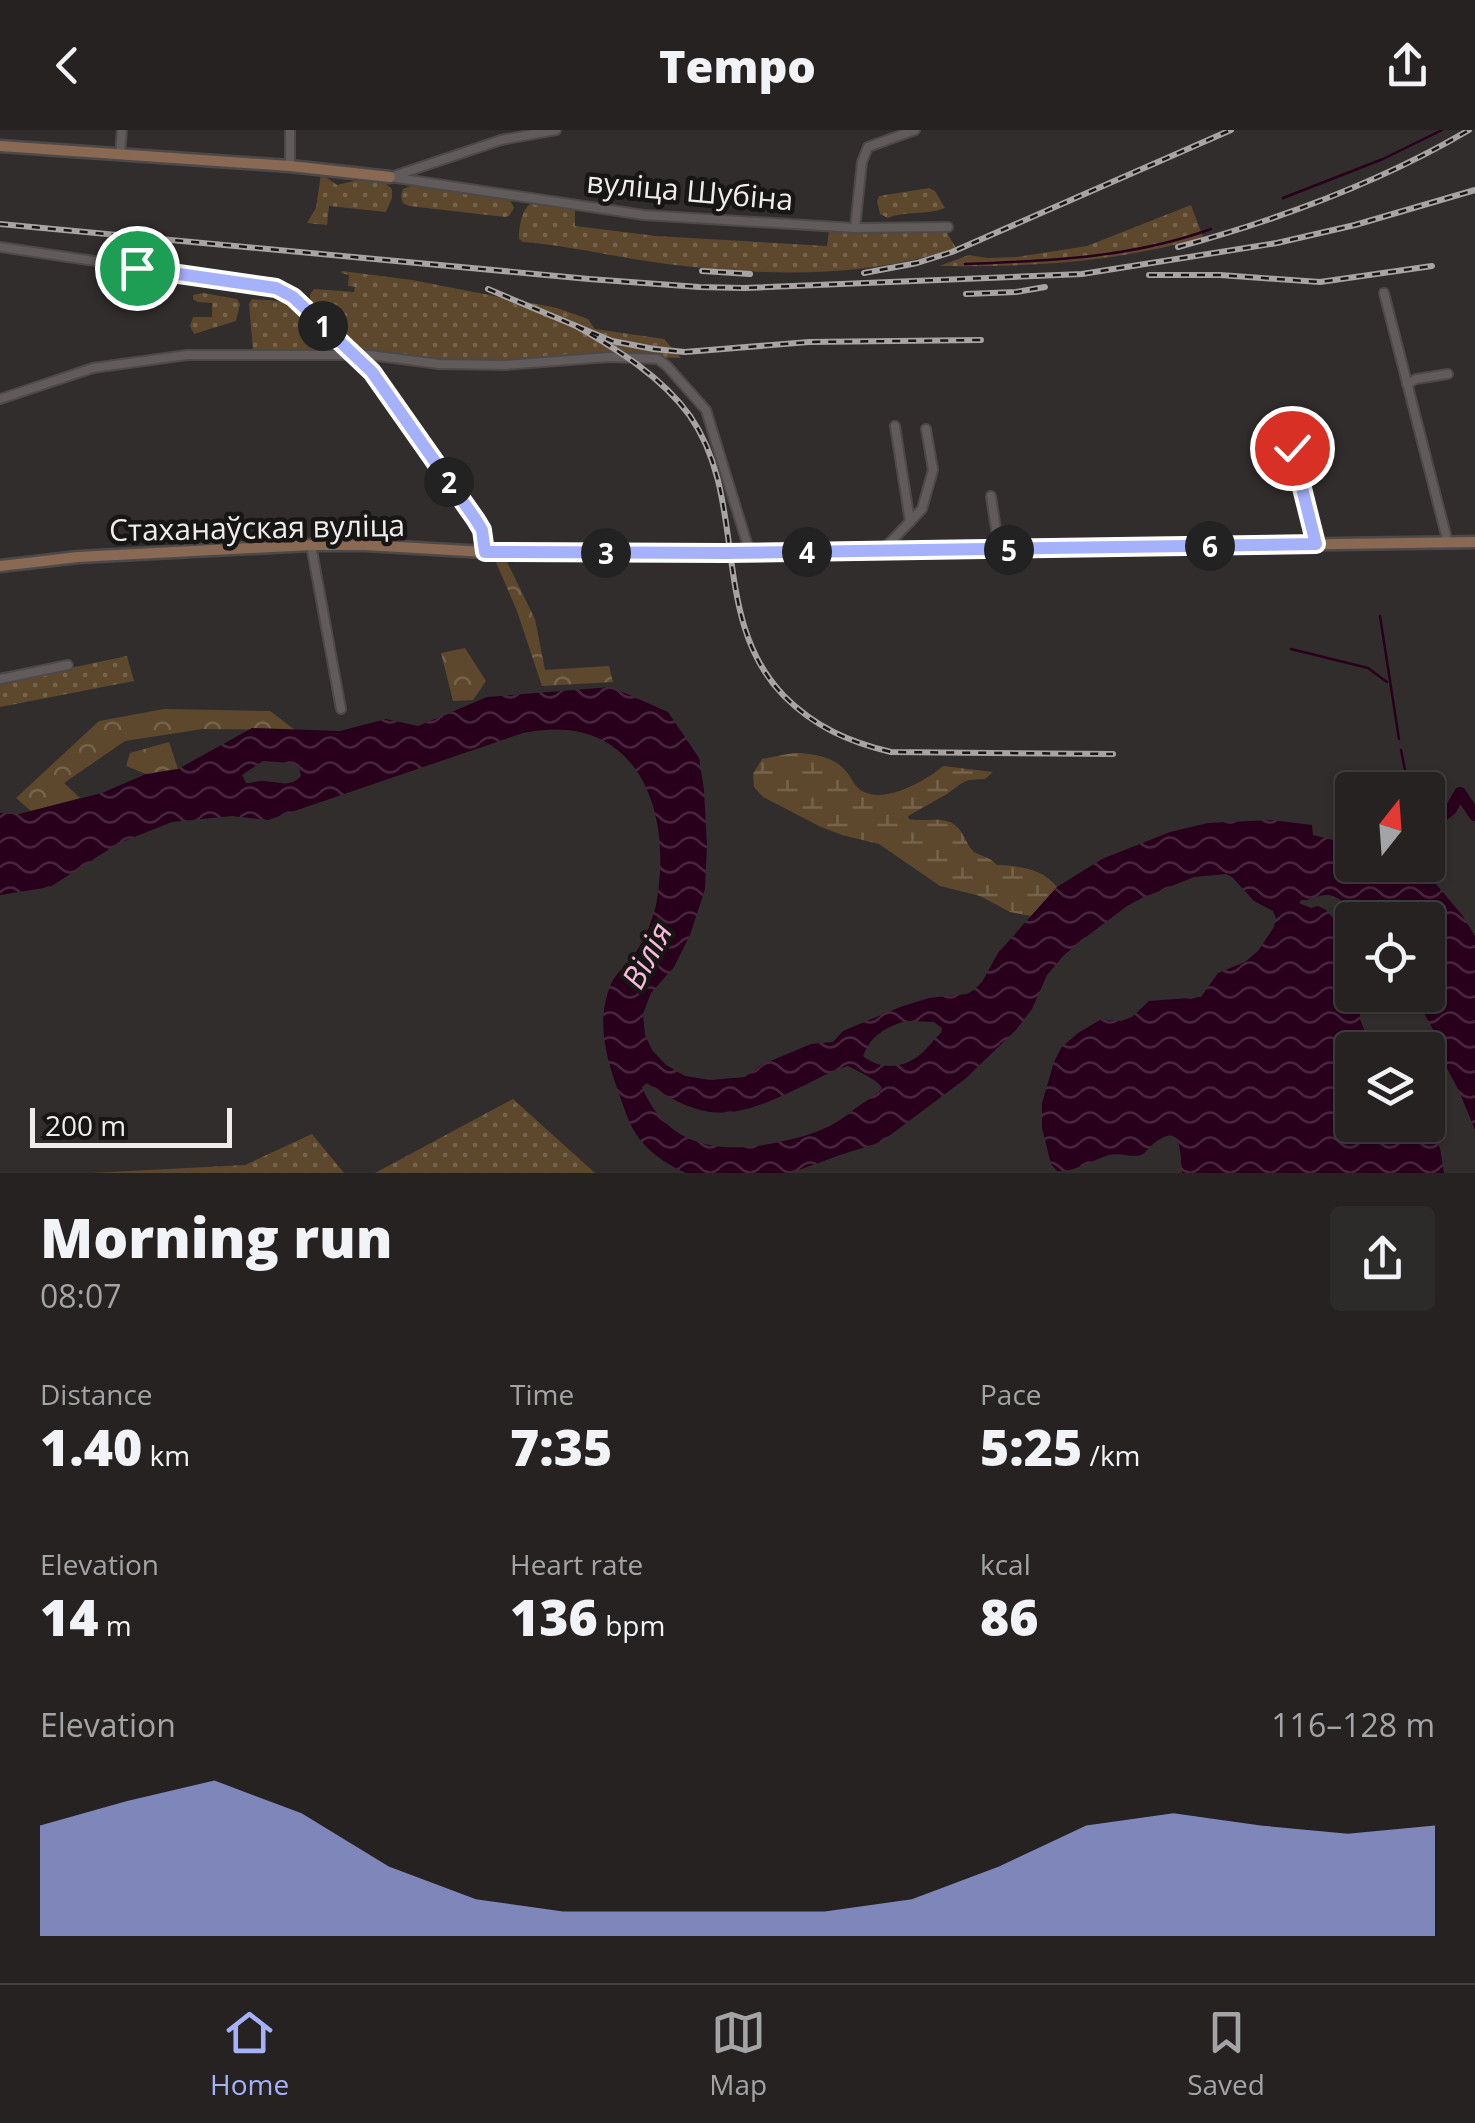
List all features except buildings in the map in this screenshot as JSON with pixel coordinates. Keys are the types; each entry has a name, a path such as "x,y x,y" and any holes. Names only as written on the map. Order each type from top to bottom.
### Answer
{"street":[{"path":"120,155 122,130"},
{"path":"290,130 290,166"},
{"name":"вуліца Шубіна","path":"390,177 501,140 556,130"},
{"path":"855,228 864,155 874,143 914,130"},
{"name":"вуліца Шубіна","path":"0,146 290,166 390,177 644,216 855,228 948,227"},
{"path":"0,247 276,288 298,300 372,372 476,520 482,530 485,552"},
{"path":"1384,293 1448,543"},
{"path":"0,399 90,368 187,355 370,356 439,364 609,357 661,360 706,410 750,553"},
{"path":"1407,384 1448,374"},
{"path":"894,426 910,522"},
{"path":"882,552 922,509 933,470 926,428"},
{"path":"1289,433 1316,544"},
{"path":"991,496 998,550"},
{"name":"Стаханаўская вуліца","path":"0,566 114,555 311,545 485,552 750,553 1475,542"},
{"path":"311,545 341,708"},
{"path":"0,679 68,665"}],"green space":[{"path":"321,174 337,185 366,180 386,184 392,189 392,198 386,212 329,206 327,225 307,223 316,208"},
{"path":"411,186 510,200 514,208 505,217 409,206 401,196 403,189"},
{"path":"929,188 945,208 888,218 880,214 879,196"},
{"path":"532,203 575,209 575,226 656,236 827,246 829,230 947,233 956,248 849,270 703,268 523,242 519,239 521,219"},
{"path":"1191,205 1203,237 1171,246 1072,262 939,266 969,255 1017,257 1087,246"},
{"path":"342,271 412,280 557,308 588,319 595,329 664,339 681,358 603,353 503,361 438,361 360,350 310,307 314,289 354,292 355,287 348,286 349,275"},
{"path":"193,295 237,299 240,304 236,321 194,334 190,326 193,317 212,317 212,303 193,299"},
{"path":"252,299 292,306 339,350 253,350 249,304"},
{"path":"495,560 506,560 535,619 545,670 609,666 613,682 542,686"},
{"path":"465,648 486,681 473,700 453,701 441,653"},
{"path":"127,656 134,681 0,707 0,683"},
{"path":"164,709 270,711 295,730 203,729 125,741 64,783 80,798 31,811 16,798 99,721"},
{"path":"169,742 178,769 146,774 126,766 130,753"},
{"path":"793,753 833,761 858,788 873,795 905,789 943,766 993,772 985,779 962,783 908,816 909,819 950,822 976,853 997,865 1037,872 1057,887 1031,916 1010,912 980,896 940,886 879,844 821,827 763,797 754,787 753,774 762,759"},
{"path":"513,1099 595,1173 375,1173"},
{"path":"312,1134 344,1173 91,1173 245,1165"}],"water":[{"name":"Вілія","path":"611,687 668,712 699,758 707,846 705,889 690,935 674,967 651,993 643,1014 645,1035 652,1050 666,1065 685,1076 710,1080 745,1077 761,1065 811,1044 833,1042 843,1031 900,1007 929,998 967,994 982,982 998,953 1057,887 1102,859 1170,832 1208,823 1271,820 1312,825 1313,835 1335,841 1335,882 1434,882 1462,915 1475,936 1475,1130 1445,1065 1445,1032 1434,1032 1423,1012 1445,1012 1445,902 1343,902 1323,895 1299,903 1311,908 1318,906 1335,920 1335,1012 1360,1012 1365,1032 1335,1032 1335,1142 1437,1142 1444,1173 1182,1173 1178,1142 1169,1136 1141,1155 1109,1155 1057,1171 1051,1164 1042,1128 1042,1103 1061,1048 1100,1020 1132,1017 1149,1001 1201,997 1218,973 1245,962 1258,951 1274,927 1273,911 1254,901 1226,874 1194,877 1142,898 1082,940 1047,975 1032,1009 1016,1030 965,1079 881,1142 791,1173 686,1173 652,1152 633,1129 612,1073 603,1028 611,984 638,949 656,905 659,835 652,803 639,774 620,752 594,736 562,730 523,733 268,820 232,816 172,822 119,843 50,887 0,895 0,813 19,814 102,793 146,774 178,769 252,728 340,731 386,719 418,726 487,697","holes":["263,761 299,767 301,776 288,783 246,783 242,775","906,1021 934,1022 942,1028 941,1033 923,1052 904,1064 882,1065 863,1056 875,1037","848,1066 882,1088 821,1130 766,1145 723,1147 684,1136 654,1109 642,1087 647,1083 690,1107 726,1112 762,1104"]}],"waterway":[{"path":"1283,198 1383,159 1442,130"},
{"path":"965,264 1120,252 1211,229"},
{"path":"1380,616 1399,739"},
{"path":"1291,649 1368,668 1387,682"},
{"path":"1401,750 1405,772"},
{"path":"1445,814 1460,793 1475,815"}],"railway":[{"path":"864,273 952,252 1231,130"},
{"path":"1178,247 1328,198 1469,130"},
{"path":"0,224 589,279 744,288 1082,274 1277,243 1475,190"},
{"path":"1149,275 1320,282 1432,266"},
{"path":"702,271 750,274"},
{"path":"966,294 1045,287"},
{"path":"488,289 612,341 654,349 685,352 809,342 981,340"},
{"path":"576,326 652,376 690,416 708,449 719,485 746,632 761,665 796,707 833,732 891,752 1113,754"}],"route":[{"path":"137,268 276,288 298,300 372,372 476,520 482,530 485,552 726,553 1316,544 1292,448"}]}
